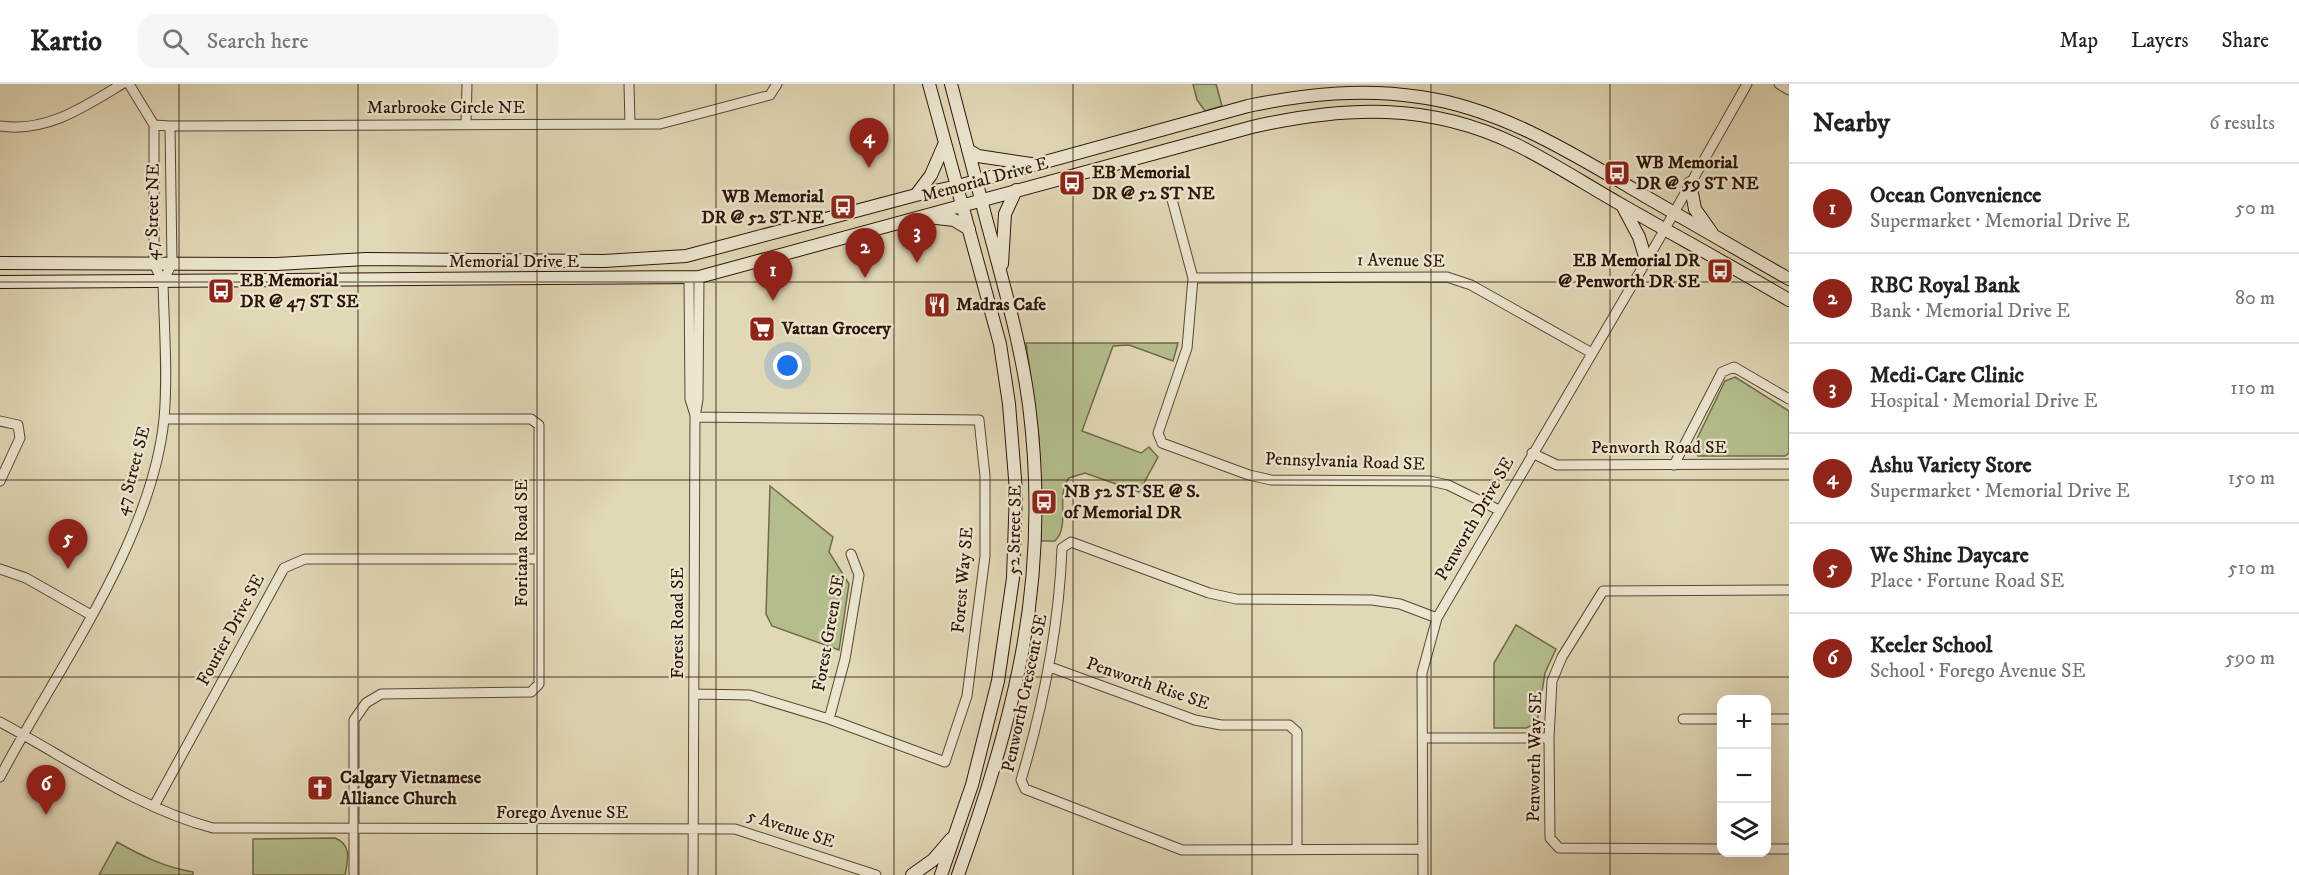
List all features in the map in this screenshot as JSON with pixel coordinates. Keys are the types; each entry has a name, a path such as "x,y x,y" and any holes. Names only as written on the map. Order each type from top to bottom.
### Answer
{"main road":[{"name":"52 Street SE","path":"929,84 1000,344 1014,452 1013,578 998,681 972,785 941,875"},
{"name":"52 Street SE","path":"951,84 980,199 1002,271 1029,405 1035,489 1033,578 1018,684 990,787 958,875"},
{"name":"Memorial Drive E","path":"0,263 277,264 366,259 604,261 686,256 958,186 1259,104 1333,93 1381,92 1432,99 1498,118 1602,171 1789,279"},
{"name":"Memorial Drive E","path":"0,282 694,278 963,203 1295,117 1334,111 1380,110 1457,123 1492,135 1566,171 1789,300"},
{"path":"916,195 931,175 944,145"},
{"path":"968,150 978,156 1036,164"},
{"path":"1690,183 1695,209 1714,236"},
{"path":"1002,271 1005,214 1016,190"},
{"path":"1621,204 1639,237 1646,260"},
{"path":"919,216 954,220 969,229"},
{"path":"912,875 933,860 956,833"}],"street":[{"path":"0,126 44,124 68,116 122,84"},
{"path":"129,84 154,125"},
{"path":"466,124 467,84"},
{"path":"629,84 630,124"},
{"name":"Marbrooke Circle NE","path":"154,125 660,124 770,95 777,84"},
{"name":"Penworth Drive SE","path":"1423,875 1422,673 1437,618 1747,84"},
{"path":"1779,84 1789,90"},
{"name":"47 Street NE","path":"154,125 154,264 163,282"},
{"name":"47 Street NE","path":"163,282 172,263 170,126"},
{"name":"Pennsylvania Road SE","path":"1170,192 1180,222 1193,278 1189,338 1158,433 1162,442 1249,475 1271,480 1430,481 1448,485 1499,510"},
{"name":"1 Avenue SE","path":"1193,278 1447,277 1471,285 1590,352"},
{"name":"Forest Road SE","path":"693,875 695,417 690,399 694,278"},
{"name":"47 Street SE","path":"0,777 91,615 139,520 153,478 164,419 163,282"},
{"path":"1674,465 1722,372 1734,367 1789,399"},
{"name":"Forest Way SE","path":"694,694 750,695 829,719 945,762 967,696 985,555 985,476 979,420 695,417"},
{"name":"Foritana Road SE","path":"164,419 531,419 539,425 537,559 539,684 531,692 381,694 366,703 354,720 354,875"},
{"path":"0,421 18,425 20,438 0,481"},
{"name":"Penworth Road SE","path":"1532,453 1557,465 1789,464"},
{"name":"Penworth Crescent SE","path":"1423,849 1182,850 1025,789 1021,780 1050,667 1060,604 1062,548 1071,542 1209,593 1236,599 1372,600 1400,603 1437,618"},
{"name":"Forest Green SE","path":"829,719 845,659 859,575 851,554"},
{"name":"Fourier Drive SE","path":"154,806 284,568 305,559 537,559"},
{"path":"0,569 26,578 91,615"},
{"name":"Penworth Way SE","path":"1717,849 1559,848 1550,838 1549,738 1552,681 1562,657 1603,591 1789,590"},
{"name":"Penworth Rise SE","path":"1050,667 1196,720 1221,725 1289,725 1297,732 1298,849"},
{"path":"1683,719 1717,719"},
{"path":"1771,719 1789,719"},
{"name":"Forego Avenue SE","path":"0,722 154,806 190,822 213,828 693,829"},
{"path":"1423,738 1549,738"},
{"name":"5 Avenue SE","path":"693,829 735,829 761,835 876,875"},
{"path":"1771,849 1789,849"}],"green space":[{"path":"1193,84 1216,84 1222,106 1205,111 1197,100"},
{"path":"1026,343 1178,343 1173,361 1129,345 1113,346 1082,431 1141,453 1149,447 1158,457 1139,492 1085,473 1069,478 1063,493 1062,527 1055,541 1041,541 1039,438"},
{"path":"1735,377 1789,411 1789,453 1785,456 1698,456 1694,445 1725,381"},
{"path":"770,486 833,537 829,552 849,584 839,650 772,626 766,614"},
{"path":"1516,625 1556,649 1545,673 1537,723 1526,728 1494,728 1494,663"},
{"path":"335,838 344,844 348,853 345,875 253,875 253,839"},
{"path":"117,842 154,860 193,872 193,875 99,875"}],"place":[{"name":"Ashu Variety Store","path":"869,168"},
{"name":"WB Memorial DR @ 59 ST NE","path":"1617,173"},
{"name":"EB Memorial DR @ 52 ST NE","path":"1072,183"},
{"name":"WB Memorial DR @ 52 ST NE","path":"843,207"},
{"name":"Medi-Care Clinic","path":"917,263"},
{"name":"EB Memorial DR @ Penworth DR SE","path":"1720,271"},
{"name":"RBC Royal Bank","path":"865,278"},
{"name":"EB Memorial DR @ 47 ST SE","path":"221,291"},
{"name":"Ocean Convenience","path":"773,301"},
{"name":"Madras Cafe","path":"937,305"},
{"name":"Vattan Grocery","path":"762,329"},
{"name":"NB 52 ST SE @ S. of Memorial DR","path":"1044,502"},
{"name":"We Shine Daycare","path":"68,569"},
{"name":"Calgary Vietnamese Alliance Church","path":"320,788"},
{"name":"Keeler School","path":"46,815"}]}
